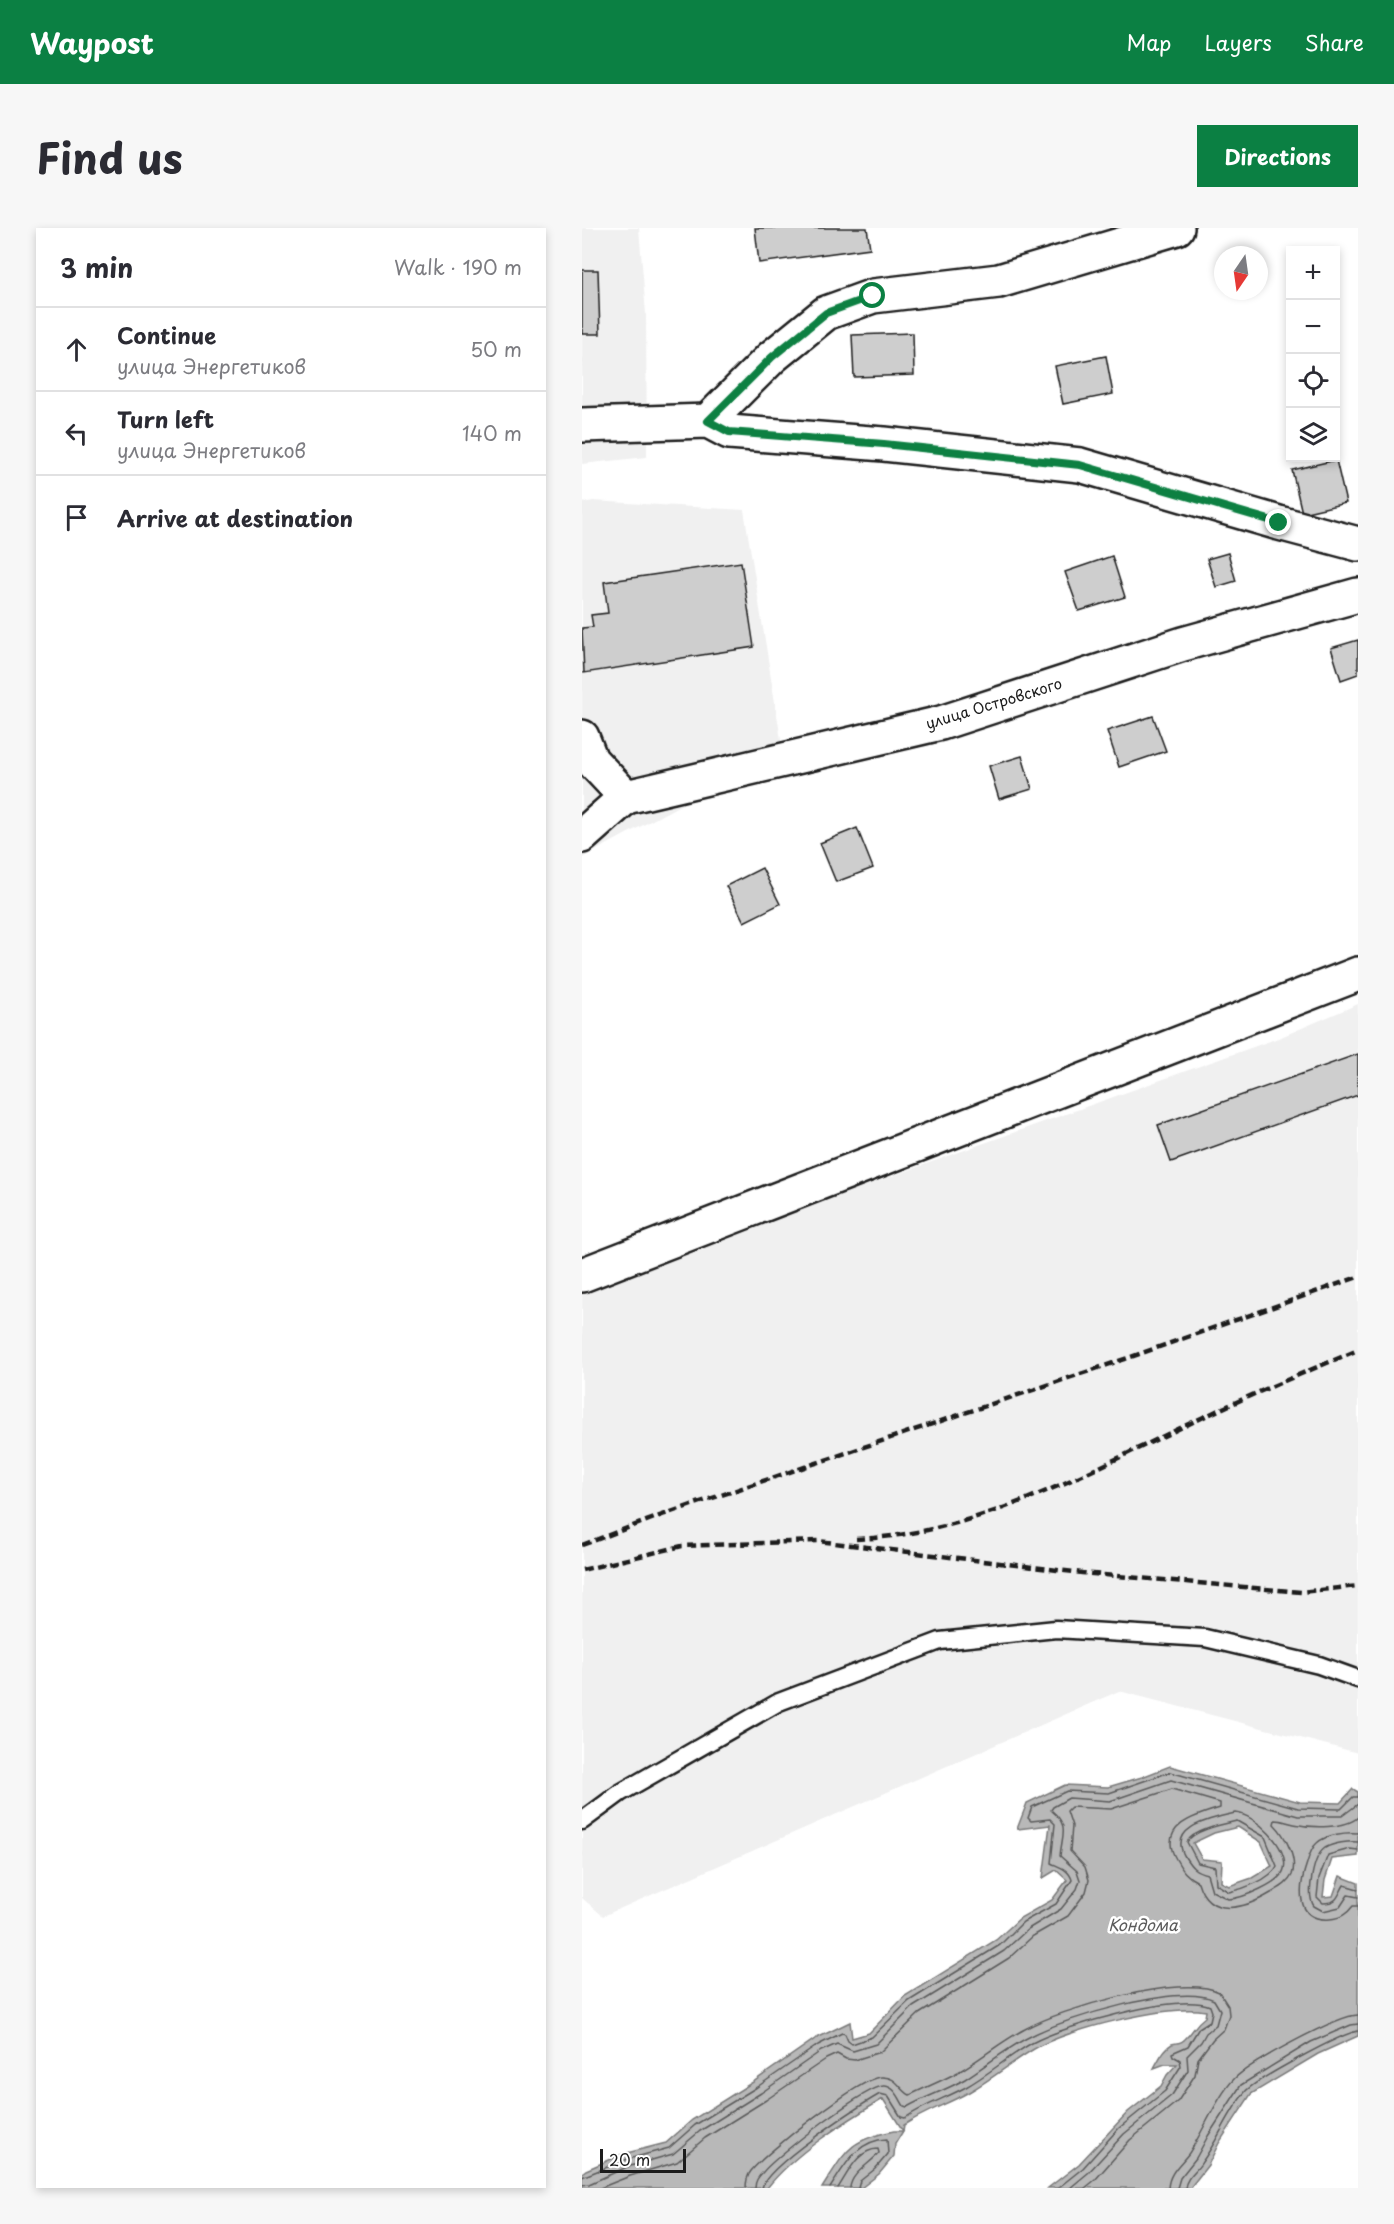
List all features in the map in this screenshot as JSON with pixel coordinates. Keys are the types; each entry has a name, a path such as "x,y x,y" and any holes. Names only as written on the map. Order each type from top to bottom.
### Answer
{"street":[{"path":"708,421 772,357 826,313 873,296 999,281 1177,228"},
{"path":"582,425 708,421 729,432 884,444 1080,465 1358,544"},
{"name":"улица Островского","path":"582,836 626,797 941,723 1183,644 1358,594"},
{"path":"582,737 591,760 626,797"},
{"path":"582,1275 1358,974"}],"lane":[{"path":"582,1821 620,1793 779,1702 940,1641 1056,1629 1205,1638 1319,1665 1358,1679"}],"shaded area":[{"path":"582,228 639,228 646,314 647,457 582,464"},
{"path":"593,501 744,510 786,771 710,789 582,858 582,503"},
{"path":"1358,1004 1358,1753 1119,1691 603,1916 582,1898 582,1287 1281,1037"}],"water":[{"name":"Кондома","path":"1170,1766 1300,1802 1340,1803 1353,1789 1358,1792 1358,1856 1332,1859 1325,1880 1323,1897 1333,1896 1340,1876 1358,1883 1358,2036 1318,2054 1251,2094 1219,2143 1208,2165 1190,2188 1048,2188 1079,2164 1128,2112 1161,2086 1177,2064 1165,2064 1154,2068 1161,2055 1172,2044 1183,2041 1205,2017 1206,2011 1189,2010 1168,2011 1119,2020 1050,2041 969,2092 912,2120 904,2125 903,2131 883,2099 806,2151 778,2175 767,2188 582,2188 582,2173 586,2170 623,2154 666,2143 692,2120 753,2082 815,2039 850,2022 852,2038 869,2033 905,1996 996,1940 1020,1918 1052,1900 1067,1880 1056,1870 1043,1878 1050,1825 1017,1829 1027,1803 1065,1785 1108,1787","holes":["1238,1827 1261,1842 1272,1866 1252,1878 1229,1886 1221,1882 1222,1861 1202,1859 1193,1843 1214,1833"]},
{"path":"894,2131 903,2131 895,2144 894,2156 879,2174 861,2188 822,2188 843,2156 857,2143"}],"building":[{"path":"755,228 867,228 870,248 759,263"},
{"path":"582,270 598,270 600,334 582,334"},
{"path":"913,333 914,375 854,377 852,335"},
{"path":"1106,356 1113,394 1063,404 1055,366"},
{"path":"1336,462 1346,503 1302,513 1292,470"},
{"path":"1228,553 1236,581 1216,587 1207,559"},
{"path":"1112,556 1125,597 1079,611 1065,572"},
{"path":"741,562 754,647 584,673 582,628 593,627 591,615 608,613 604,582"},
{"path":"1358,640 1358,674 1341,680 1331,648"},
{"path":"1153,716 1166,751 1119,767 1107,731"},
{"path":"1022,756 1032,789 999,799 989,766"},
{"path":"857,828 873,868 836,882 820,843"},
{"path":"762,868 780,904 744,922 726,886"},
{"path":"1358,1054 1358,1095 1171,1162 1158,1125"}],"railway":[{"path":"582,1545 665,1514 1125,1359 1358,1277"},
{"path":"856,1539 903,1534 949,1525 1038,1495 1226,1406 1358,1350"},
{"path":"582,1570 682,1546 818,1541 1082,1573 1301,1592 1358,1586"}],"route":[{"path":"873,296 826,313 772,357 708,421 729,432 884,444 1080,465 1279,523"}]}
